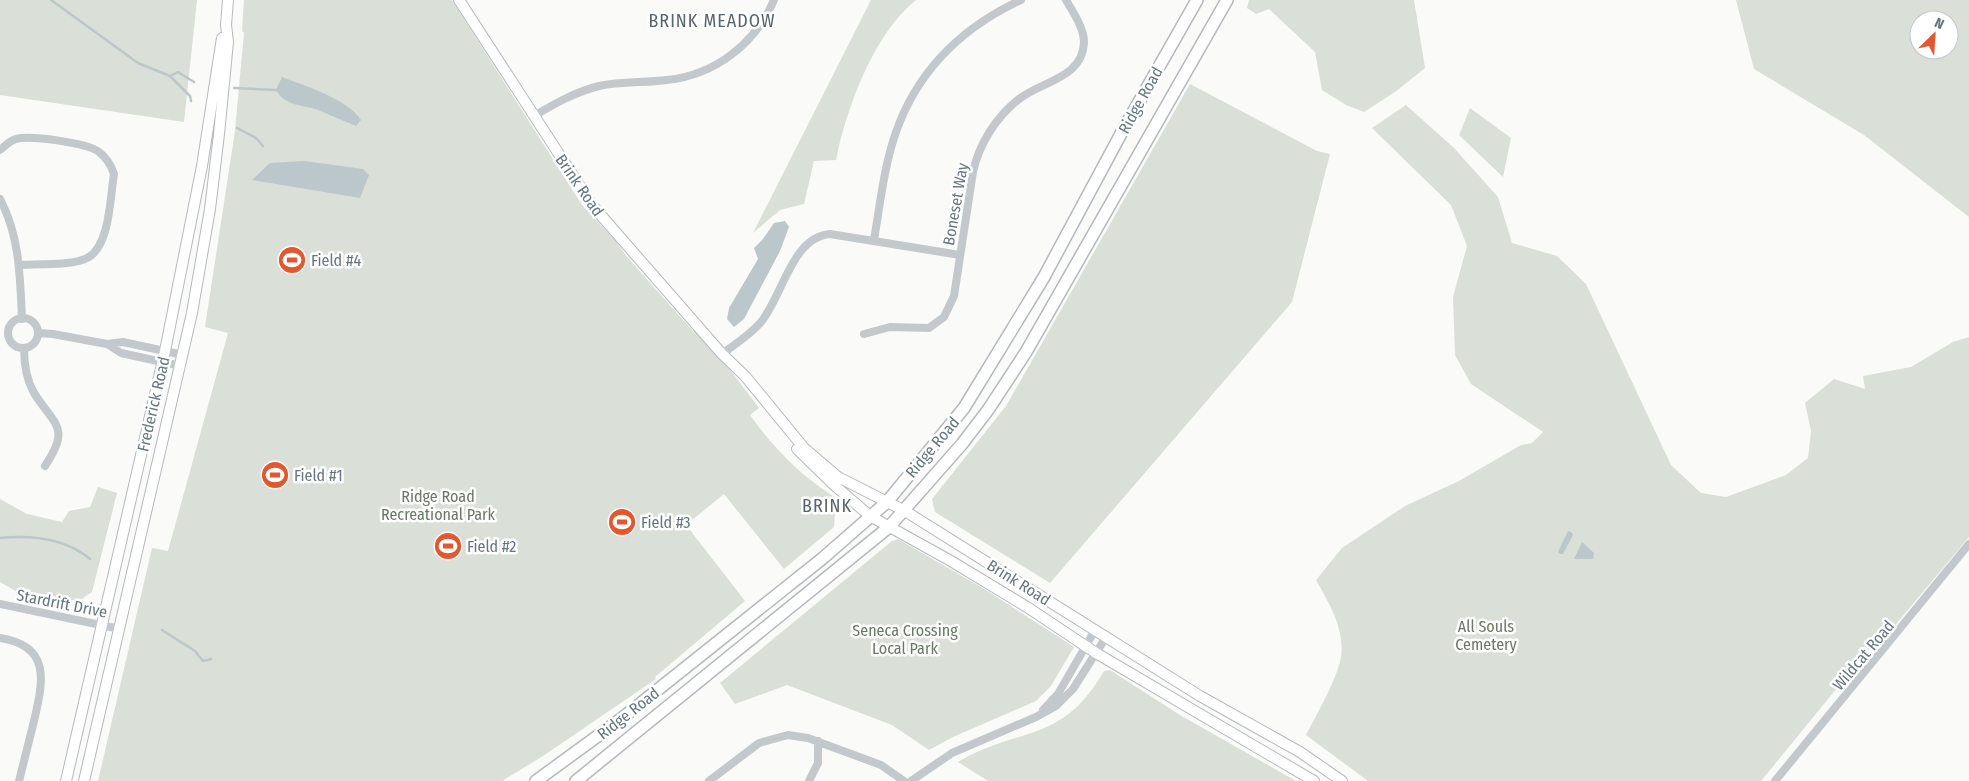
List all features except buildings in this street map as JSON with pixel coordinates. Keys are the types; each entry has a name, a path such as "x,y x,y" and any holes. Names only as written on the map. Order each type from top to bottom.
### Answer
{"highway":[{"name":"Ridge Road","path":"536,781 637,707 823,558 887,502 964,408 1044,276 1123,130 1197,0"},
{"name":"Ridge Road","path":"576,781 889,526 904,511 988,410 1026,352 1227,0"}],"main road":[{"name":"Frederick Road","path":"84,781 181,366 210,209 228,42 226,25 228,0"},
{"name":"Brink Road","path":"459,0 592,205 722,354 745,376 804,448 838,477 852,486 904,511 1207,700 1300,752 1342,781"},
{"name":"Frederick Road","path":"66,781 163,362 202,166 221,39 226,25"},
{"name":"Brink Road","path":"722,354 734,372 803,456 870,516 1019,602 1096,653 1314,781"}],"street":[{"path":"534,116 561,100 598,86 669,80 691,76 714,67 746,43 774,0"},
{"path":"874,240 894,139 914,94 943,54 972,26 1021,0"},
{"name":"Boneset Way","path":"864,334 890,327 929,328 944,317 954,296 976,157 996,123 1018,100 1064,76 1079,61 1084,40 1082,29 1066,0"},
{"path":"0,150 14,139 25,137 88,146 98,151 111,164 114,174 104,238 95,251 88,257 76,262 20,265"},
{"path":"0,199 10,218 20,265 22,319"},
{"path":"722,354 750,334 762,321 777,298 799,252 810,240 830,234 960,255"},
{"path":"22,319 35,324 38,333 34,344 24,348 13,344 4,334 14,322 22,319"},
{"path":"38,333 107,344 123,342 183,355"},
{"path":"107,344 121,353 181,366"},
{"path":"24,348 28,379 34,392 55,420 60,433 57,449 45,466"},
{"name":"Wildcat Road","path":"1776,781 1969,544"},
{"name":"Stardrift Drive","path":"0,604 120,629"},
{"path":"1036,717 1058,694 1095,630"},
{"path":"910,781 952,753 1036,717 1056,706 1073,689 1106,637"},
{"path":"0,638 15,641 24,646 36,657 42,670 42,687 20,781"},
{"path":"710,781 750,749 767,739 788,735 818,741 881,765 904,781"},
{"path":"809,781 818,763 818,741"}],"green space":[{"path":"0,0 197,0 184,122 0,95"},
{"name":"Ridge Road Recreational Park","path":"244,0 452,0 582,205 615,240 627,257 693,331 697,326 759,408 750,415 769,439 811,481 836,498 834,527 784,569 724,494 686,525 745,601 655,677 656,679 543,756 502,781 98,781 152,548 168,551 228,333 205,327 235,131 244,33 242,31"},
{"path":"871,0 916,0 901,14 887,32 864,73 847,118 836,160 814,161 804,204 780,210 753,233"},
{"path":"1249,0 1414,0 1425,68 1395,92 1364,112 1346,105 1322,90 1315,52 1269,9 1256,14 1247,8"},
{"path":"1736,0 1969,0 1969,217 1864,135 1754,69"},
{"path":"1190,84 1317,151 1330,154 1292,302 1050,583 935,512 932,499 1006,406"},
{"name":"All Souls Cemetery","path":"1406,105 1454,148 1498,197 1512,243 1557,256 1586,284 1671,465 1701,493 1726,497 1786,475 1808,458 1811,431 1805,403 1834,379 1865,389 1863,376 1911,367 1953,342 1969,337 1969,537 1886,636 1882,633 1761,781 1368,781 1306,735 1331,685 1339,665 1342,647 1341,636 1335,617 1316,580 1342,548 1405,506 1459,481 1521,445 1532,443 1543,432 1471,384 1455,355 1453,297 1467,246 1451,205 1372,128"},
{"path":"1470,108 1511,138 1503,177 1459,135"},
{"path":"98,487 117,493 92,592 79,601 17,592 0,582 0,499 27,514 62,522 69,511 90,507"},
{"name":"Seneca Crossing Local Park","path":"898,539 986,590 1074,647 1051,686 1036,701 953,737 929,750 892,725 787,685 735,704 720,683 892,541"},
{"path":"1110,670 1180,715 1296,781 988,781 958,762 1001,743 1056,723 1072,711 1088,695 1104,671"}],"shaded area":[{"path":"282,77 336,100 355,112 361,120 356,126 318,110 289,102 276,90"},
{"path":"304,161 363,169 369,175 360,198 252,180 270,163"},
{"path":"785,221 789,227 780,251 744,319 734,327 727,319 729,308 758,259 754,248 774,223"},
{"path":"1568,531 1573,535 1563,554 1560,554 1558,552"},
{"path":"1582,542 1594,553 1593,559 1574,559"}],"waterway":[{"path":"51,0 138,63 170,76 178,72 194,82"},
{"path":"170,76 190,96 191,101"},
{"path":"234,88 276,90"},
{"path":"237,128 256,138 263,146"},
{"path":"0,538 24,537 59,542 70,546 90,559"},
{"path":"162,630 195,651 203,661 211,659"}],"place":[{"name":"Field #4","path":"292,260"},
{"name":"Field #1","path":"275,475"},
{"name":"Field #3","path":"622,522"},
{"name":"Field #2","path":"448,546"}],"district":[{"name":"BRINK MEADOW","path":"712,21"},
{"name":"BRINK","path":"827,506"}]}
